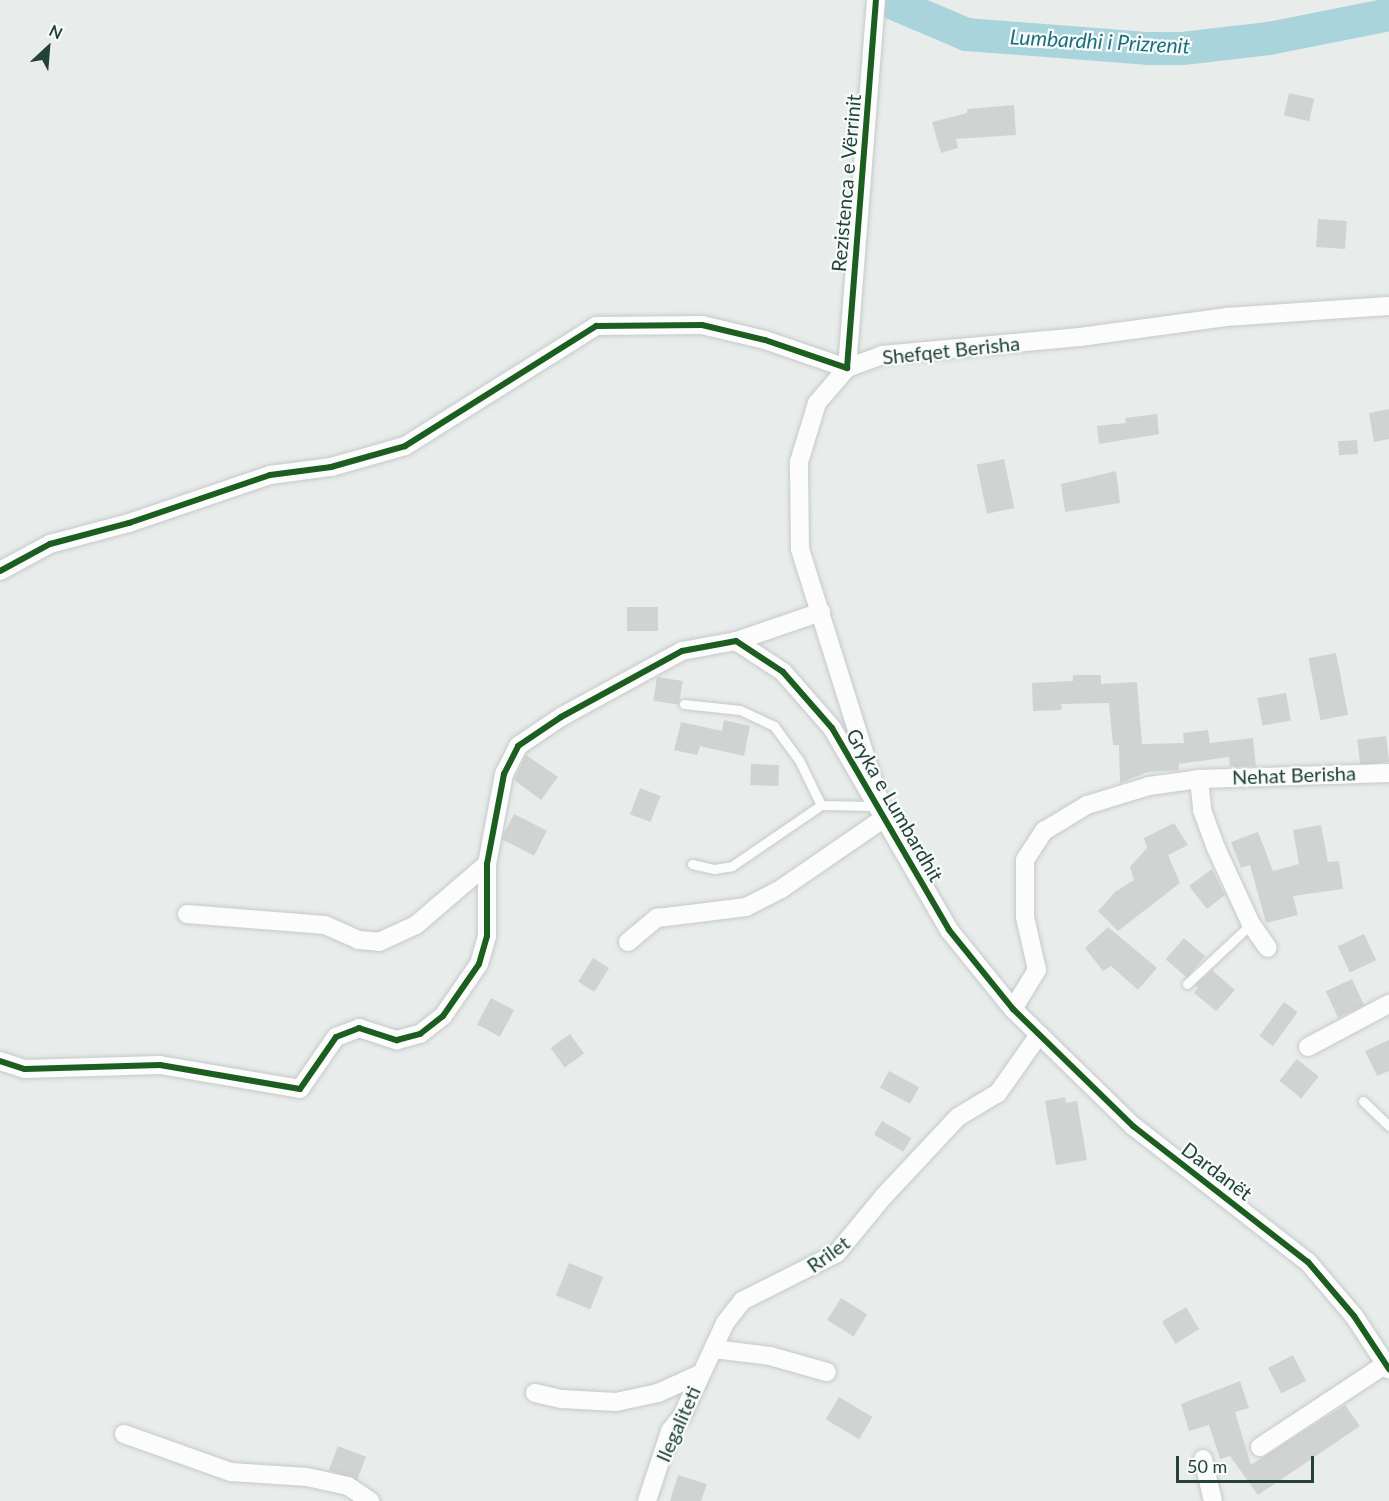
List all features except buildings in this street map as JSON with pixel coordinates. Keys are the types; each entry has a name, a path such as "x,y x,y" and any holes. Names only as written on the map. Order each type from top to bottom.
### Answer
{"street":[{"name":"Rezistenca e Vërrinit","path":"847,368 875,37 876,0"},
{"name":"Shefqet Berisha","path":"879,813 821,612 800,549 799,462 817,404 847,368 882,355 1080,337 1227,316 1389,306"},
{"path":"0,571 50,544 129,523 270,475 331,467 405,446 596,326 702,325 765,339 847,368"},
{"path":"0,1061 25,1069 160,1065 300,1089 336,1037 359,1028 397,1040 420,1034 443,1016 479,964 487,936 487,864 504,774 518,746 561,717 682,651 736,640 821,612"},
{"name":"Gryka e Lumbardhit","path":"736,640 783,672 832,728 879,813 949,930 1012,1009"},
{"name":"Nehat Berisha","path":"1012,1009 1037,970 1025,917 1025,860 1044,831 1086,805 1149,786 1199,779 1389,772"},
{"path":"1199,779 1202,810 1251,924 1268,948"},
{"path":"628,942 657,918 746,907 781,889 879,813"},
{"path":"187,914 325,925 358,940 379,942 416,925 487,864"},
{"path":"1308,1047 1389,1004"},
{"name":"Dardanët","path":"1012,1009 1133,1126 1308,1262 1354,1316 1387,1367"},
{"name":"Rrilet","path":"714,1348 725,1323 742,1301 803,1273 837,1253 853,1238 884,1196 958,1117 998,1093 1038,1036"},
{"path":"714,1348 770,1356 828,1372"},
{"name":"Ilegaliteti","path":"647,1501 670,1431 682,1416 714,1348"},
{"path":"1260,1447 1387,1367"},
{"path":"535,1393 562,1399 616,1402 658,1393 700,1374"},
{"path":"124,1434 231,1472 307,1477 348,1486 370,1501"},
{"path":"1203,1459 1213,1501"}],"lane":[{"path":"684,704 740,710 774,726 799,760 821,805 732,866 714,869 692,864"},
{"name":"Gryka e Lumbardhit","path":"821,805 879,813"},
{"path":"1187,984 1251,924"},
{"path":"1363,1101 1389,1126"}],"waterway":[{"name":"Lumbardhi i Prizrenit","path":"886,0 966,34 1149,48 1182,48 1268,38 1389,14"}],"cycle path":[{"path":"0,571 50,544 129,523 270,475 331,467 405,446 596,326 702,325 765,340 847,368 876,0"},
{"path":"0,1061 25,1069 160,1065 300,1089 336,1037 359,1028 397,1040 420,1034 443,1016 479,964 487,936 487,864 504,774 518,746 561,717 682,651 736,641 783,672 832,728 949,930 1013,1009 1133,1126 1308,1262 1354,1316 1389,1369"}]}
